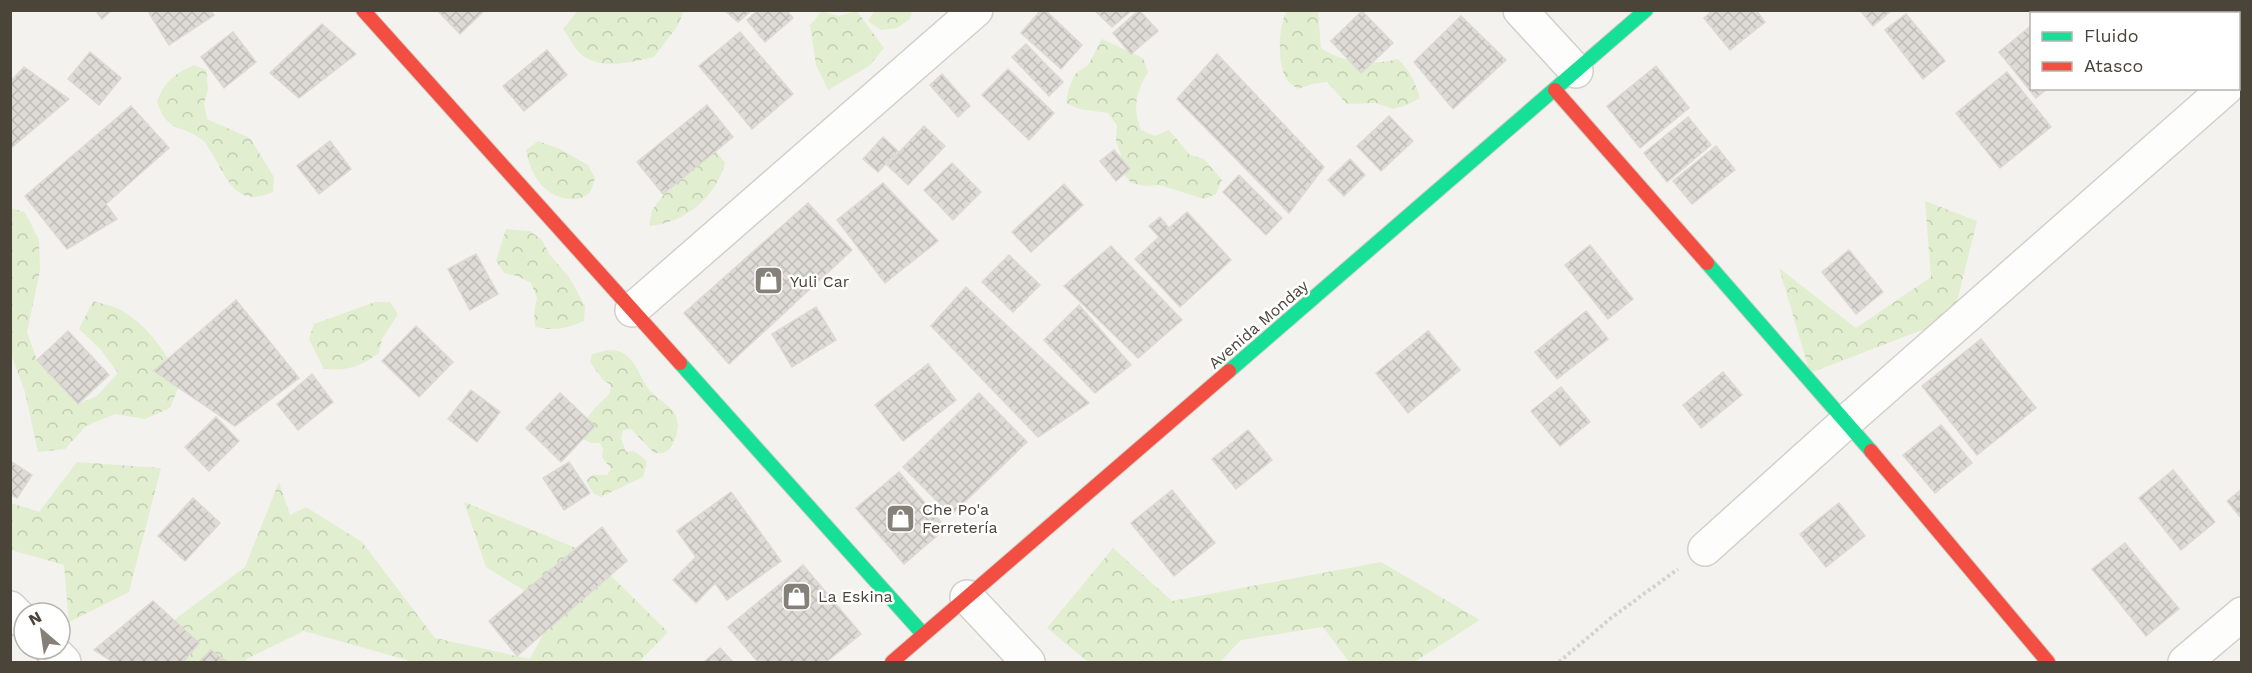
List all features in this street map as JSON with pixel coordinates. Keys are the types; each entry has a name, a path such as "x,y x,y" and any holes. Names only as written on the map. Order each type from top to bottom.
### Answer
{"street":[{"path":"363,10 923,634"},
{"path":"632,310 976,10"},
{"path":"1520,10 1565,81 2048,663"},
{"name":"Avenida Monday","path":"892,663 1646,10"},
{"path":"1705,549 2224,90"},
{"path":"967,597 1028,663"},
{"path":"2185,663 2241,614"}],"path":[{"path":"1559,663 1611,618 1705,549"}],"green space":[{"path":"578,10 684,11 677,27 654,57 627,63 608,64 583,56 563,29"},
{"path":"875,10 912,11 910,19 897,28 881,30 868,21"},
{"path":"822,11 838,16 857,11 884,48 869,66 828,90 816,65 810,25"},
{"path":"1287,11 1318,11 1321,48 1339,57 1368,63 1398,59 1412,77 1420,98 1393,109 1376,103 1347,104 1327,82 1298,89 1287,80 1280,56 1280,35"},
{"path":"1102,39 1143,58 1148,72 1138,94 1136,107 1141,130 1155,136 1169,130 1190,155 1204,159 1222,180 1216,194 1204,199 1159,185 1145,186 1131,183 1120,170 1121,155 1116,141 1117,125 1108,113 1079,109 1066,103 1075,74 1088,65"},
{"path":"194,65 206,70 208,89 204,104 207,119 250,138 274,177 273,192 260,196 249,196 233,188 204,141 170,124 161,112 157,102 163,89 180,72"},
{"path":"538,141 560,149 588,165 595,178 588,194 575,199 560,197 539,182 526,150"},
{"path":"712,146 725,163 714,187 697,206 686,214 675,220 649,226 652,210 672,184"},
{"path":"1925,201 1977,221 1953,318 1810,373 1779,268 1856,328 1931,277"},
{"path":"10,208 25,212 39,240 40,271 27,332 37,360 78,404 97,396 118,373 100,349 79,329 93,301 113,307 133,318 150,334 176,371 181,381 170,408 145,419 115,414 86,426 65,449 38,452 25,392 11,354"},
{"path":"506,229 530,231 542,240 550,255 569,277 585,306 584,321 560,328 535,327 534,312 537,298 531,283 504,273 496,261"},
{"path":"375,302 390,302 398,314 382,339 379,353 353,367 324,369 309,339 314,324"},
{"path":"609,350 618,351 631,360 648,388 674,412 677,430 670,448 665,452 654,453 631,429 623,430 621,438 626,452 634,451 647,461 643,477 601,497 594,494 586,481 592,475 607,475 611,469 602,457 603,449 600,443 591,443 583,439 583,432 590,413 610,393 611,385 603,380 590,362 592,354"},
{"path":"77,462 161,468 129,592 72,620 72,601 67,601 64,565 11,550 11,503 39,512"},
{"path":"279,482 290,515 306,507 362,542 435,638 530,659 556,610 486,567 464,502 588,553 668,632 639,662 408,662 304,631 246,659 246,662 158,662 158,632 245,567"},
{"path":"1113,548 1172,601 1381,562 1480,620 1414,662 1349,662 1323,627 1241,640 1220,662 1088,662 1047,628"}],"building":[{"path":"95,10 112,10 102,19"},
{"path":"152,10 210,10 214,15 169,45 149,13"},
{"path":"437,10 485,10 460,34"},
{"path":"724,10 752,10 738,22"},
{"path":"758,10 786,10 793,18 765,42 747,20"},
{"path":"1041,10 1045,10 1082,45 1061,69 1021,33"},
{"path":"1094,10 1132,10 1112,27"},
{"path":"1139,10 1158,31 1131,54 1113,33"},
{"path":"1713,10 1756,10 1765,22 1730,50 1704,18"},
{"path":"1860,10 1892,10 1873,26"},
{"path":"1362,11 1393,43 1361,73 1331,41"},
{"path":"1906,14 1945,61 1923,79 1885,30"},
{"path":"1461,16 1506,60 1453,109 1414,62"},
{"path":"322,24 356,54 299,98 270,73"},
{"path":"2030,27 2030,90 2046,90 2036,98 1999,52"},
{"path":"233,32 256,62 224,88 201,57"},
{"path":"740,32 793,94 752,129 699,66"},
{"path":"1026,44 1063,82 1049,96 1012,57"},
{"path":"547,50 567,75 524,111 503,86"},
{"path":"90,52 121,78 99,105 68,79"},
{"path":"1217,54 1324,167 1289,213 1177,99"},
{"path":"1656,66 1689,108 1640,148 1607,106"},
{"path":"24,67 69,99 10,149 10,82"},
{"path":"1008,69 1054,113 1029,140 982,95"},
{"path":"2007,72 2051,127 2000,168 1956,113"},
{"path":"942,74 970,106 958,117 930,85"},
{"path":"707,105 733,137 663,194 637,162"},
{"path":"131,106 169,148 106,204 117,219 67,249 25,196"},
{"path":"1389,116 1413,141 1381,171 1357,146"},
{"path":"1688,117 1711,145 1667,182 1644,153"},
{"path":"924,126 945,146 908,185 887,165"},
{"path":"883,137 898,151 878,172 863,159"},
{"path":"330,141 351,169 319,194 297,166"},
{"path":"1716,146 1735,170 1692,204 1673,181"},
{"path":"1114,150 1130,169 1116,181 1100,161"},
{"path":"1350,159 1365,175 1344,196 1328,180"},
{"path":"952,163 981,192 953,220 924,190"},
{"path":"1239,175 1282,218 1266,235 1223,192"},
{"path":"883,183 938,241 885,283 837,220"},
{"path":"1064,184 1083,205 1031,252 1012,232"},
{"name":"Yuli Car","path":"808,203 852,250 729,364 684,313"},
{"path":"1187,212 1231,260 1180,307 1135,259 1159,237 1149,226 1160,217 1169,228"},
{"path":"1590,245 1633,299 1608,319 1565,265"},
{"path":"1111,246 1182,320 1138,358 1064,286"},
{"path":"1849,250 1883,292 1856,314 1822,272"},
{"path":"476,254 498,294 470,310 448,269"},
{"path":"1009,255 1040,285 1013,312 982,282"},
{"path":"966,287 1089,403 1038,437 931,326"},
{"path":"236,300 299,378 235,426 154,371"},
{"path":"1079,305 1131,365 1095,393 1044,340"},
{"path":"816,307 836,340 792,367 772,334"},
{"path":"1586,311 1608,339 1557,379 1535,352"},
{"path":"416,326 453,362 419,397 382,361"},
{"path":"68,331 109,375 78,404 37,360"},
{"path":"1428,331 1460,370 1408,413 1376,373"},
{"path":"1981,339 2036,408 1977,455 1922,386"},
{"path":"928,364 956,400 903,441 875,405"},
{"path":"1723,372 1742,395 1701,428 1683,405"},
{"path":"312,374 333,402 298,430 277,404"},
{"path":"1561,387 1590,422 1560,446 1531,411"},
{"path":"471,390 500,412 477,442 448,419"},
{"path":"560,393 595,426 561,462 526,428"},
{"path":"979,393 1027,442 951,515 903,467"},
{"path":"216,417 239,441 209,471 185,447"},
{"path":"1941,425 1972,463 1935,493 1903,455"},
{"path":"1248,430 1272,460 1236,489 1212,459"},
{"path":"10,461 32,475 17,498 10,494"},
{"path":"569,462 590,493 564,510 543,478"},
{"path":"2173,470 2215,522 2181,550 2139,498"},
{"name":"Che Po'a Ferretería","path":"899,472 946,528 904,564 856,508"},
{"path":"2242,489 2242,519 2227,501"},
{"path":"1172,490 1215,543 1174,576 1131,523"},
{"path":"731,492 781,561 727,600 715,583 696,603 673,580 696,557 677,531"},
{"path":"193,498 220,523 185,561 158,536"},
{"path":"1839,503 1865,536 1826,567 1800,534"},
{"path":"602,527 627,561 517,656 489,621"},
{"path":"2125,543 2179,609 2146,636 2092,569"},
{"name":"La Eskina","path":"803,565 861,634 826,662 758,662 728,627"},
{"path":"153,601 199,643 183,662 113,662 94,650"},
{"path":"720,648 733,662 704,662"},
{"path":"211,650 227,662 199,662"}],"traffic: fast":[{"path":"1229,371 1646,10"},
{"path":"1707,263 1871,451"},
{"path":"680,363 923,634"}],"traffic: jam":[{"path":"363,10 680,363"},
{"path":"1555,90 1707,263"},
{"path":"892,662 1229,371"},
{"path":"1871,451 2048,662"}],"place":[{"name":"Yuli Car","path":"769,281"},
{"name":"Che Po'a Ferretería","path":"901,518"},
{"name":"La Eskina","path":"797,596"}]}
